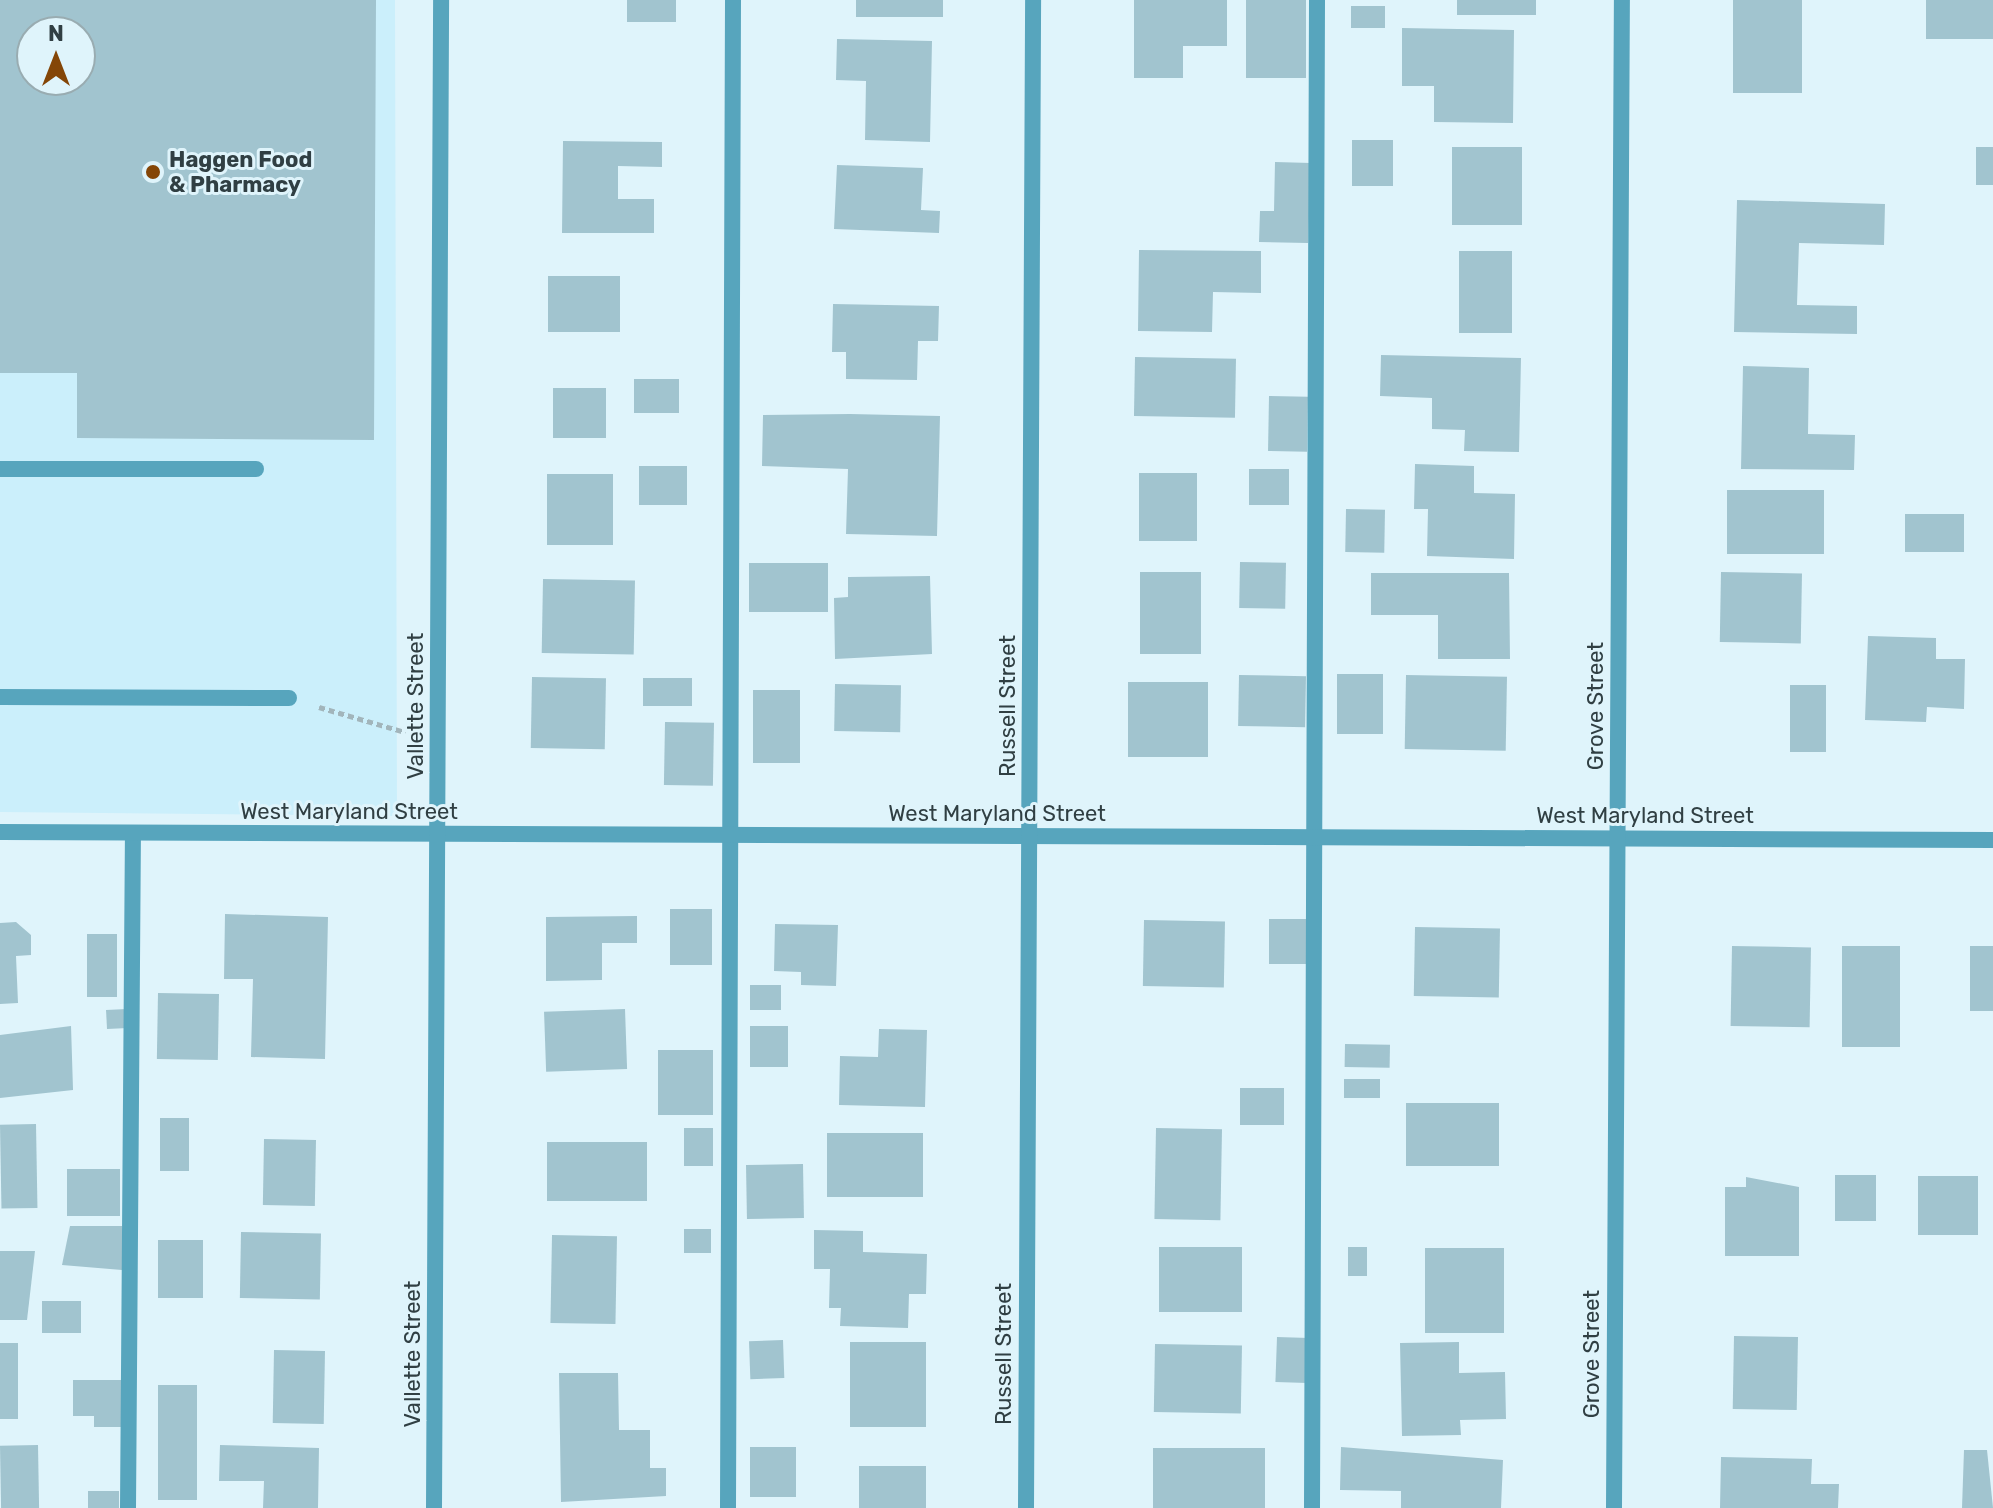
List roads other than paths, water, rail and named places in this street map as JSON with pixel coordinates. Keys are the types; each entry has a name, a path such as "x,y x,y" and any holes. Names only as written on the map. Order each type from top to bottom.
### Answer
{"street":[{"name":"Vallette Street","path":"434,1508 441,0"},
{"path":"728,1508 733,0"},
{"name":"Russell Street","path":"1026,1508 1033,0"},
{"path":"1312,1508 1317,0"},
{"name":"Grove Street","path":"1614,1508 1622,0"},
{"path":"0,469 256,469"},
{"path":"0,697 289,698"},
{"name":"West Maryland Street","path":"0,832 1993,840"},
{"path":"128,1508 133,833"}],"place":[{"name":"Haggen Food & Pharmacy","path":"153,172"}]}
